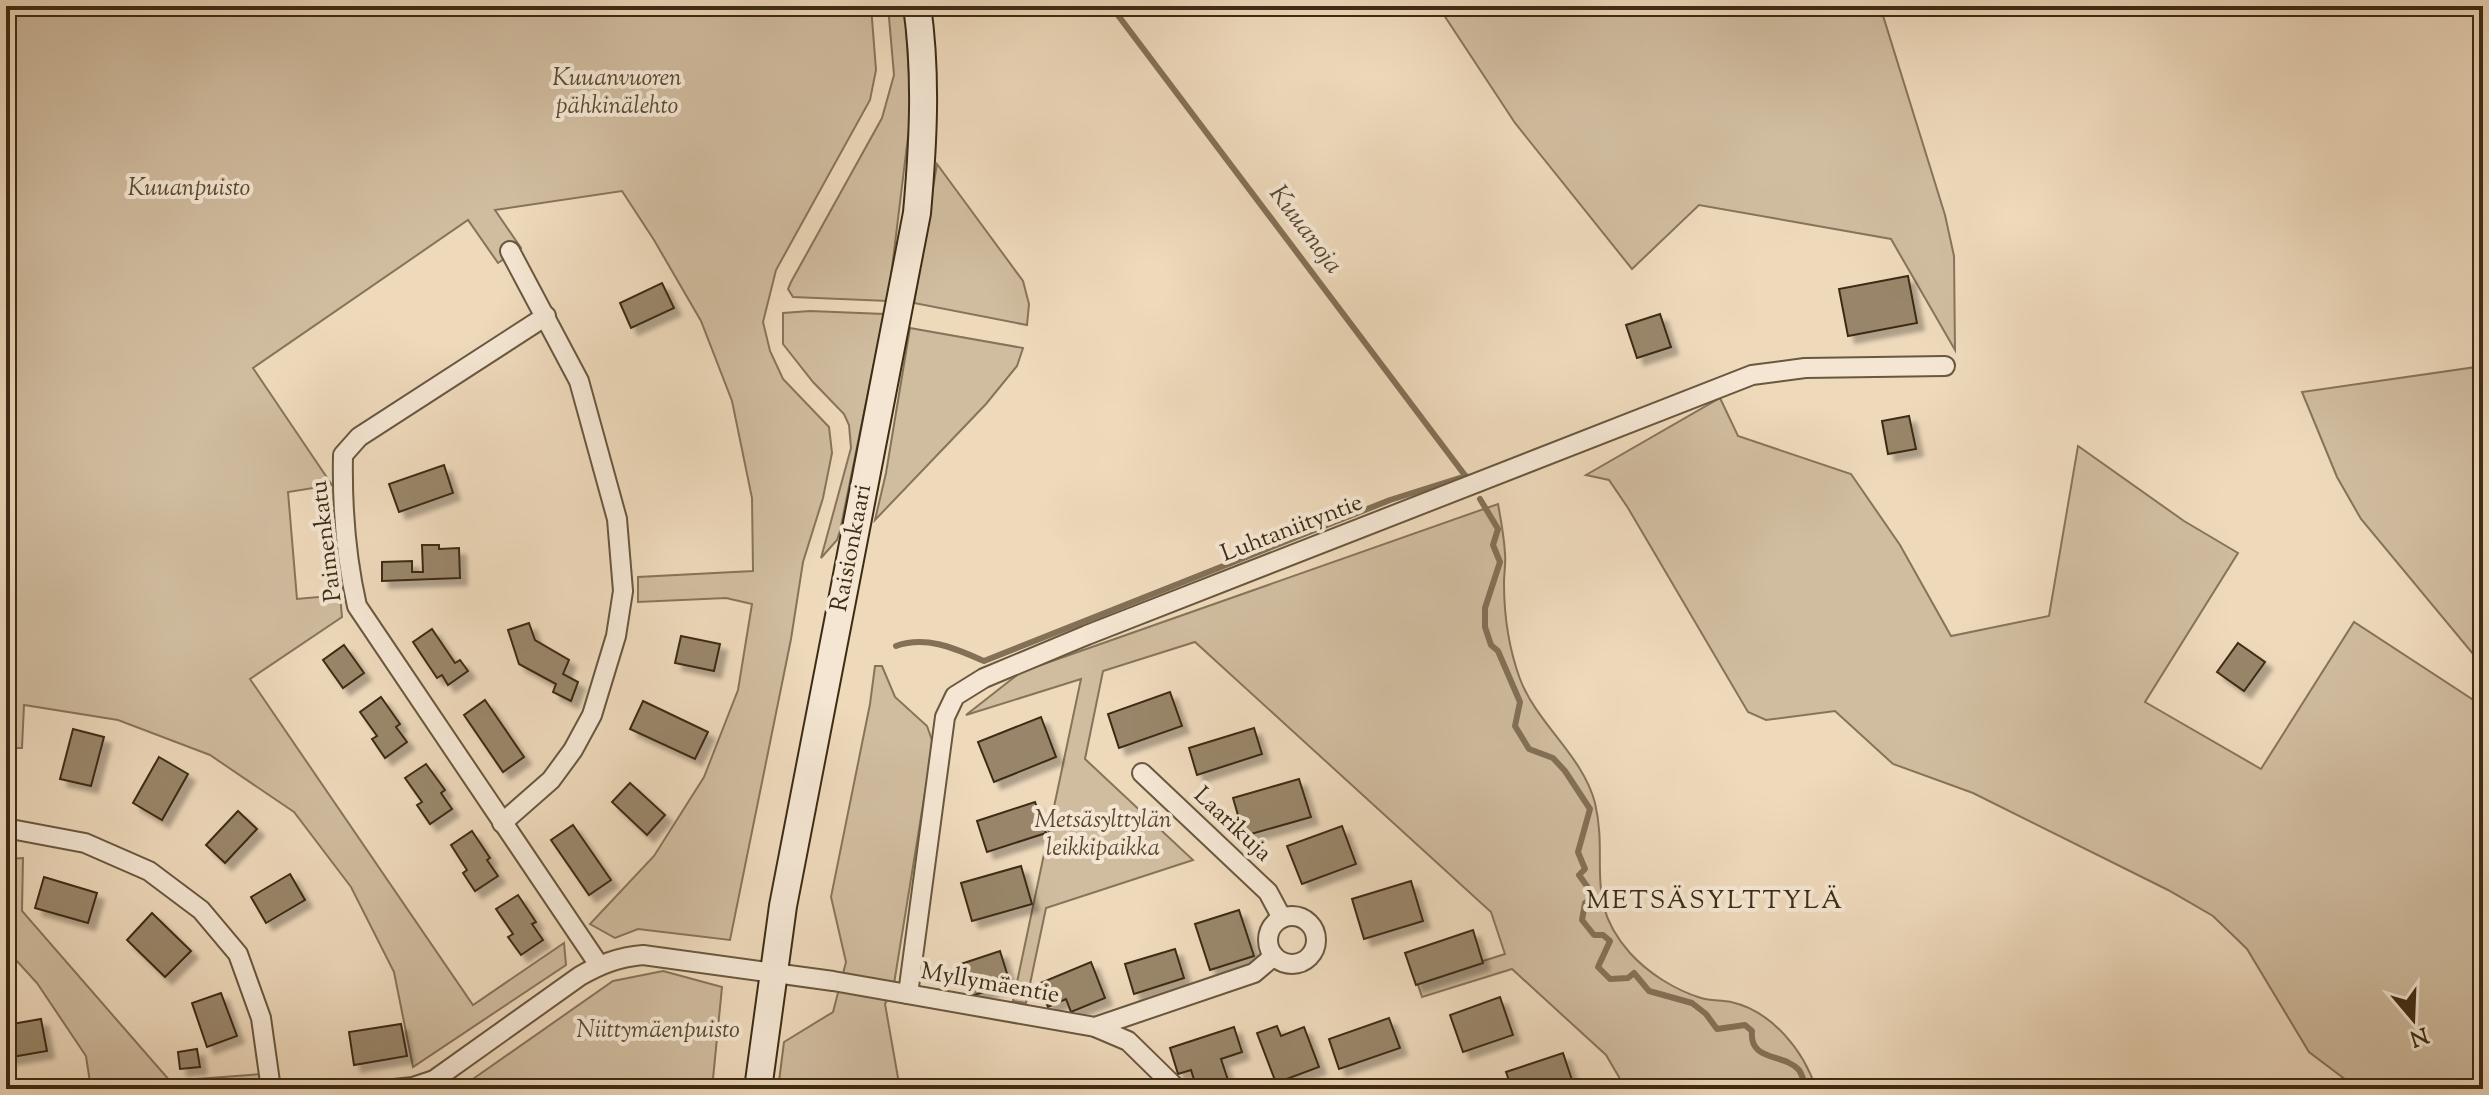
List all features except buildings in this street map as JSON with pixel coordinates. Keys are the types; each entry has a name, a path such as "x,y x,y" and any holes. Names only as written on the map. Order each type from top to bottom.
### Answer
{"main road":[{"name":"Raisionkaari","path":"758,1089 773,973 833,639 917,213 923,142 923,77 917,6"}],"street":[{"path":"502,823 551,780 573,750 592,715 616,636 623,591 617,519 579,381 510,251"},
{"name":"Paimenkatu","path":"546,316 359,437 343,455 342,480 357,606 599,965"},
{"name":"Luhtaniityntie","path":"908,994 945,717 955,696 984,678 1752,375 1805,368 1945,366"},
{"name":"Laarikuja","path":"1142,773 1268,892 1282,918"},
{"path":"6,830 85,843 149,871 201,910 238,954 261,1018 271,1089"},
{"path":"1297,917 1310,924 1316,937 1313,952 1302,962 1287,964 1274,956 1267,942 1271,927 1282,918 1297,917"},
{"name":"Myllymäentie","path":"599,965 621,957 643,955 908,994 1095,1027 1128,1041 1177,1089"},
{"path":"1095,1027 1254,973 1274,956"},
{"path":"394,1089 434,1080 599,965"}],"green space":[{"name":"Kuuanpuisto","path":"6,6 871,6 876,70 870,100 776,270 763,322 770,351 783,379 829,427 832,453 823,498 803,562 791,639 730,940 638,929 615,938 590,924 654,856 704,777 738,690 752,604 726,598 638,602 638,577 753,571 752,498 732,401 701,321 622,191 495,210 521,248 498,263 468,220 253,368 332,485 288,492 297,599 340,595 342,617 250,679 473,1005 564,943 566,965 413,1067 394,972 351,887 294,812 210,755 118,720 24,705 22,748 6,748"},
{"path":"888,6 905,6 911,112 888,301 793,297 788,289 791,282 882,118 894,75"},
{"path":"1438,6 1880,6 1945,215 1954,256 1955,350 1891,239 1699,205 1632,269 1515,123"},
{"path":"937,164 1023,281 1029,304 1027,325 914,303"},
{"path":"783,313 884,314 840,531 837,540 821,558 851,448 849,425 844,414 783,344"},
{"path":"910,328 1023,348 1017,366 986,404 875,520 886,473"},
{"path":"2483,366 2483,666 2361,519 2337,477 2302,392"},
{"path":"1720,398 1738,436 1851,474 1900,545 1951,636 2049,616 2078,446 2184,521 2238,553 2145,702 2261,769 2354,622 2472,699 2483,688 2483,1089 2352,1089 2346,1080 2309,1052 2247,949 2213,916 2168,890 1973,793 1893,764 1835,711 1766,720 1748,712 1609,480 1586,475"},
{"name":"Metsäsylttylän leikkipaikka","path":"1498,504 1505,553 1505,607 1513,656 1520,679 1537,711 1581,770 1589,786 1599,824 1602,898 1616,934 1637,960 1672,986 1708,1000 1746,1007 1773,1023 1795,1047 1816,1089 1626,1089 1606,1055 1512,969 1422,997 1417,982 1505,954 1491,912 1195,642 1103,671 1085,759 1193,860 1046,908 1026,1003 1013,1001 1081,679 966,715 1021,672"},
{"path":"875,666 882,666 895,697 927,726 933,743 893,990 885,1004 900,1089 778,1089 784,1042 833,1012 846,962 831,897"},
{"path":"23,858 22,911 170,1081 262,1074 263,1089 91,1089 86,1056 37,983 6,949 6,859"},
{"name":"Niittymäenpuisto","path":"663,971 722,987 712,1089 453,1089 470,1081 613,981"}],"waterway":[{"name":"Kuuanoja","path":"1111,6 1467,478"},
{"path":"896,646 930,643 984,661 1390,500 1466,476"},
{"name":"Kuuanoja","path":"1480,499 1498,529 1493,545 1500,562 1485,608 1485,627 1520,702 1515,726 1529,749 1553,758 1565,771 1590,809 1578,852 1585,869 1579,875 1594,896 1585,903 1582,920 1594,935 1603,935 1610,941 1598,967 1610,979 1628,978 1634,973 1649,991 1692,1003 1706,1014 1717,1029 1745,1025 1752,1031 1756,1048 1799,1070 1806,1089"}],"district":[{"name":"METSÄSYLTTYLÄ","path":"1715,901"}],"park label":[{"name":"Kuuanvuoren pähkinälehto","path":"617,93"}]}
